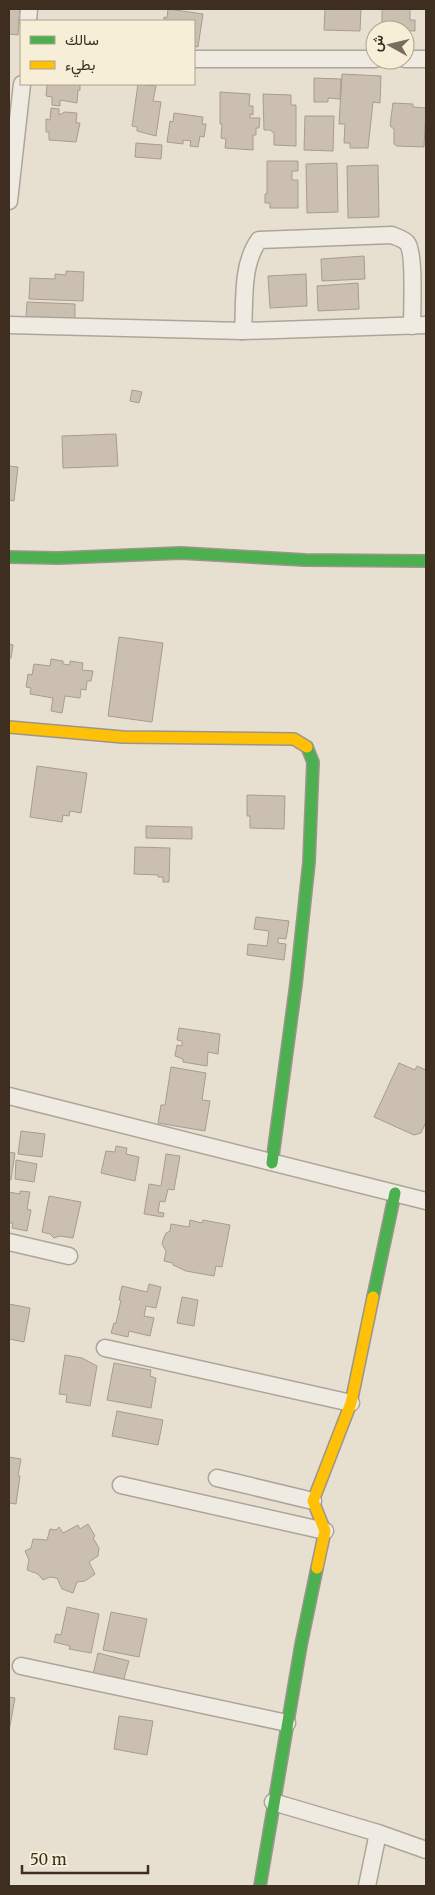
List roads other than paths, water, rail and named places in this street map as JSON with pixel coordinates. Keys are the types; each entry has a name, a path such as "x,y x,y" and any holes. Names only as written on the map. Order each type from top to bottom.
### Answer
{"street":[{"path":"195,59 365,59"},
{"path":"9,201 22,85"},
{"path":"9,325 243,331 419,325 410,249 406,242 392,235 259,240 253,248 248,263 243,331"},
{"path":"9,557 59,558 181,553 305,560 426,561"},
{"path":"9,726 123,737 294,739 304,742 310,750 313,762 309,862 296,984 272,1163"},
{"path":"9,1096 426,1201"},
{"path":"260,1886 287,1723 325,1531 313,1501 351,1403 395,1193"},
{"path":"9,1242 69,1256"},
{"path":"105,1348 351,1403"},
{"path":"217,1478 313,1501"},
{"path":"121,1485 325,1531"},
{"path":"21,1666 287,1723"},
{"path":"273,1802 378,1833 426,1850"},
{"path":"367,1886 378,1833"}]}
